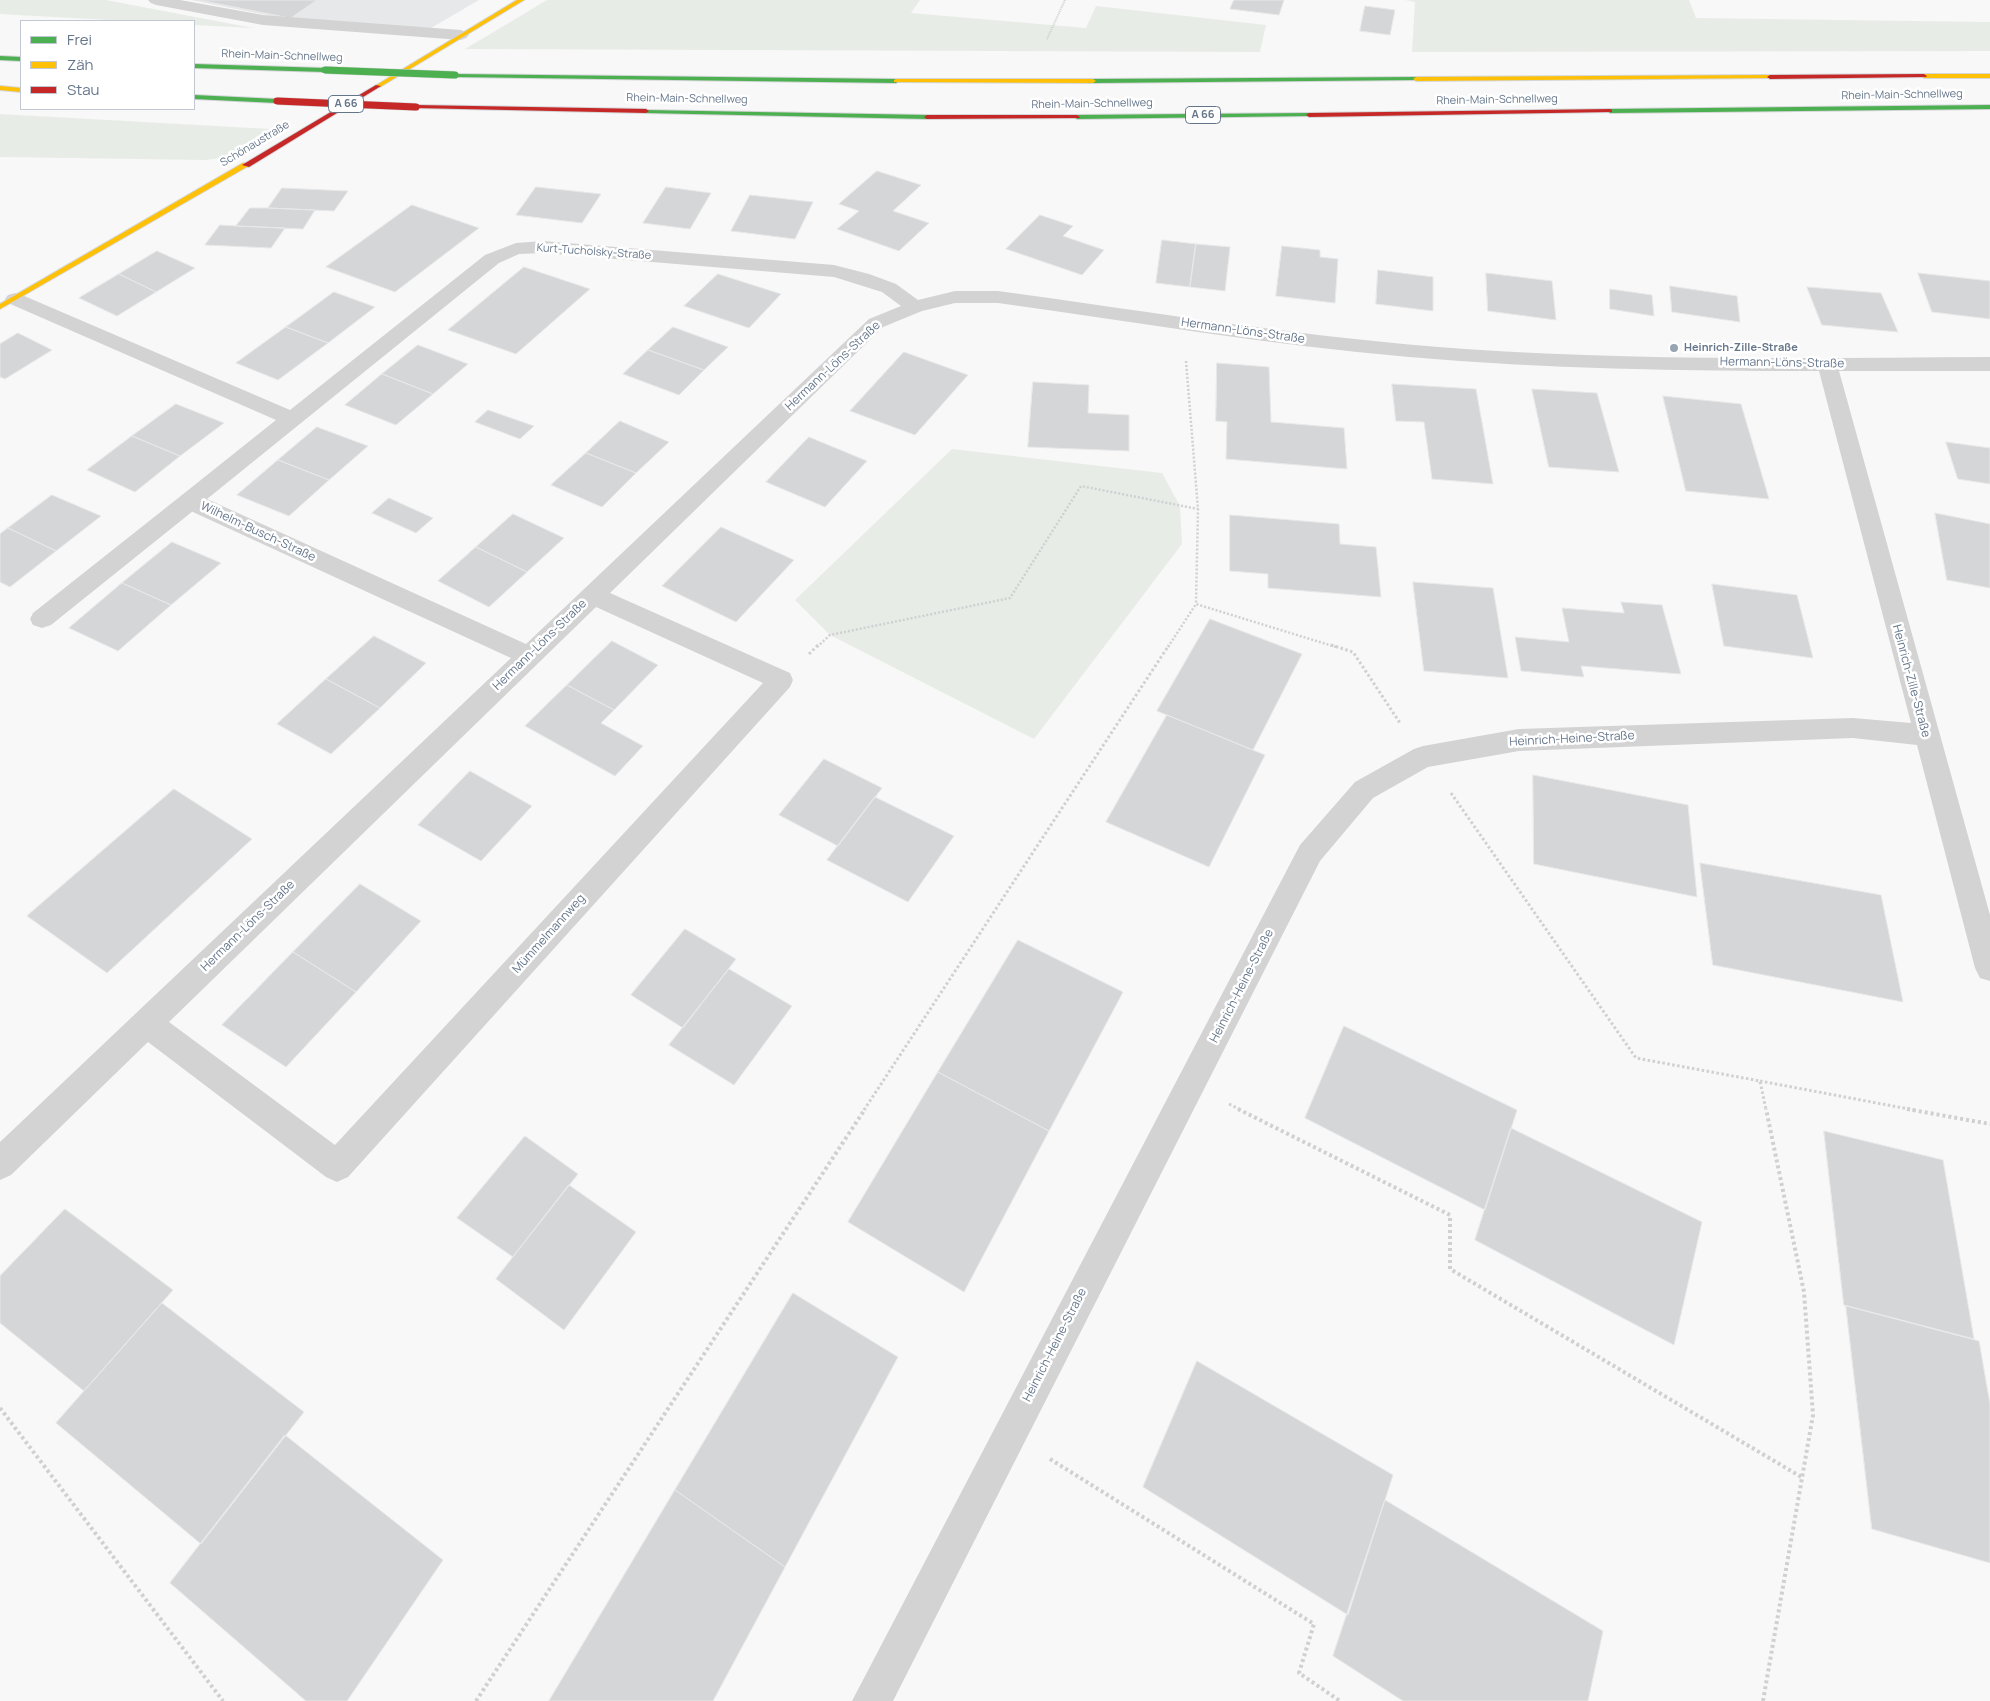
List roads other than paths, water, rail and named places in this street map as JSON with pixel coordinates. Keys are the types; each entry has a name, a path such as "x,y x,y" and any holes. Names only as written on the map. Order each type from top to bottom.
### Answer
{"main road":[{"name":"Schönaustraße","path":"8,303 179,205 521,0"},
{"path":"0,58 20,59"},
{"name":"Rhein-Main-Schnellweg","path":"195,66 455,75 986,82 1990,76"},
{"path":"0,88 20,90"},
{"name":"Rhein-Main-Schnellweg","path":"195,97 416,107 991,118 1990,107"}],"street":[{"path":"156,0 263,20 461,35"},
{"name":"Kurt-Tucholsky-Straße","path":"292,419 492,259 516,249 543,247 834,271 862,278 889,288 915,307"},
{"name":"Hermann-Löns-Straße","path":"0,1164 876,323 915,307 955,297 998,296 1325,343 1466,355 1595,360 1827,364 1990,364"},
{"path":"8,303 292,419"},
{"name":"Heinrich-Zille-Straße","path":"1827,364 1990,968"},
{"name":"Wilhelm-Busch-Straße","path":"292,419 190,501 529,656"},
{"path":"42,619 190,501"},
{"name":"Mümmelmannweg","path":"147,1023 337,1166 782,680 592,595"},
{"name":"Heinrich-Heine-Straße","path":"872,1701 1310,853 1364,790 1423,757 1518,740 1853,728 1926,736"}],"place":[{"name":"Heinrich-Zille-Straße","path":"1674,348"}]}
